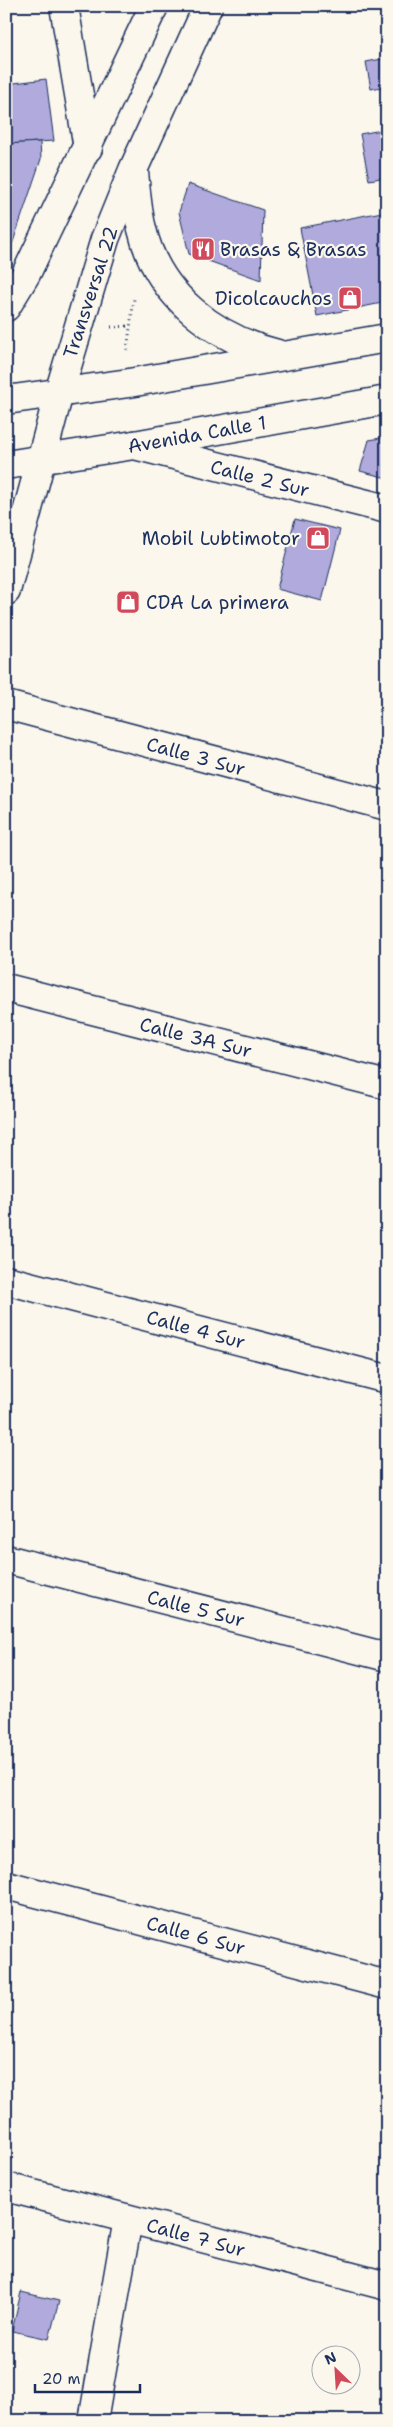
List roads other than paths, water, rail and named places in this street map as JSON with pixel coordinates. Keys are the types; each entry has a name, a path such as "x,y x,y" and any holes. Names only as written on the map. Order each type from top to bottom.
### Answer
{"street":[{"path":"64,6 88,148"},
{"path":"6,307 26,274 88,148 154,6"},
{"name":"Transversal 22","path":"6,591 59,393 105,239 133,170 208,6"},
{"path":"133,170 142,231 153,260 170,288 193,313 221,333 253,348 286,356"},
{"path":"6,400 59,393 387,338"},
{"name":"Avenida Calle 1","path":"6,464 134,445 387,400"},
{"name":"Calle 2 Sur","path":"134,445 387,509"},
{"name":"Calle 3 Sur","path":"6,705 387,806"},
{"name":"Calle 3A Sur","path":"6,988 387,1085"},
{"name":"Calle 4 Sur","path":"6,1280 387,1379"},
{"name":"Calle 5 Sur","path":"6,1559 387,1657"},
{"name":"Calle 6 Sur","path":"6,1886 387,1985"},
{"name":"Calle 7 Sur","path":"6,2187 387,2286"},
{"path":"93,2421 128,2219"}],"place":[{"name":"Brasas & Brasas","path":"203,249"},
{"name":"Dicolcauchos","path":"350,298"},
{"name":"Mobil Lubtimotor","path":"318,538"},
{"name":"CDA La primera","path":"128,602"}]}
